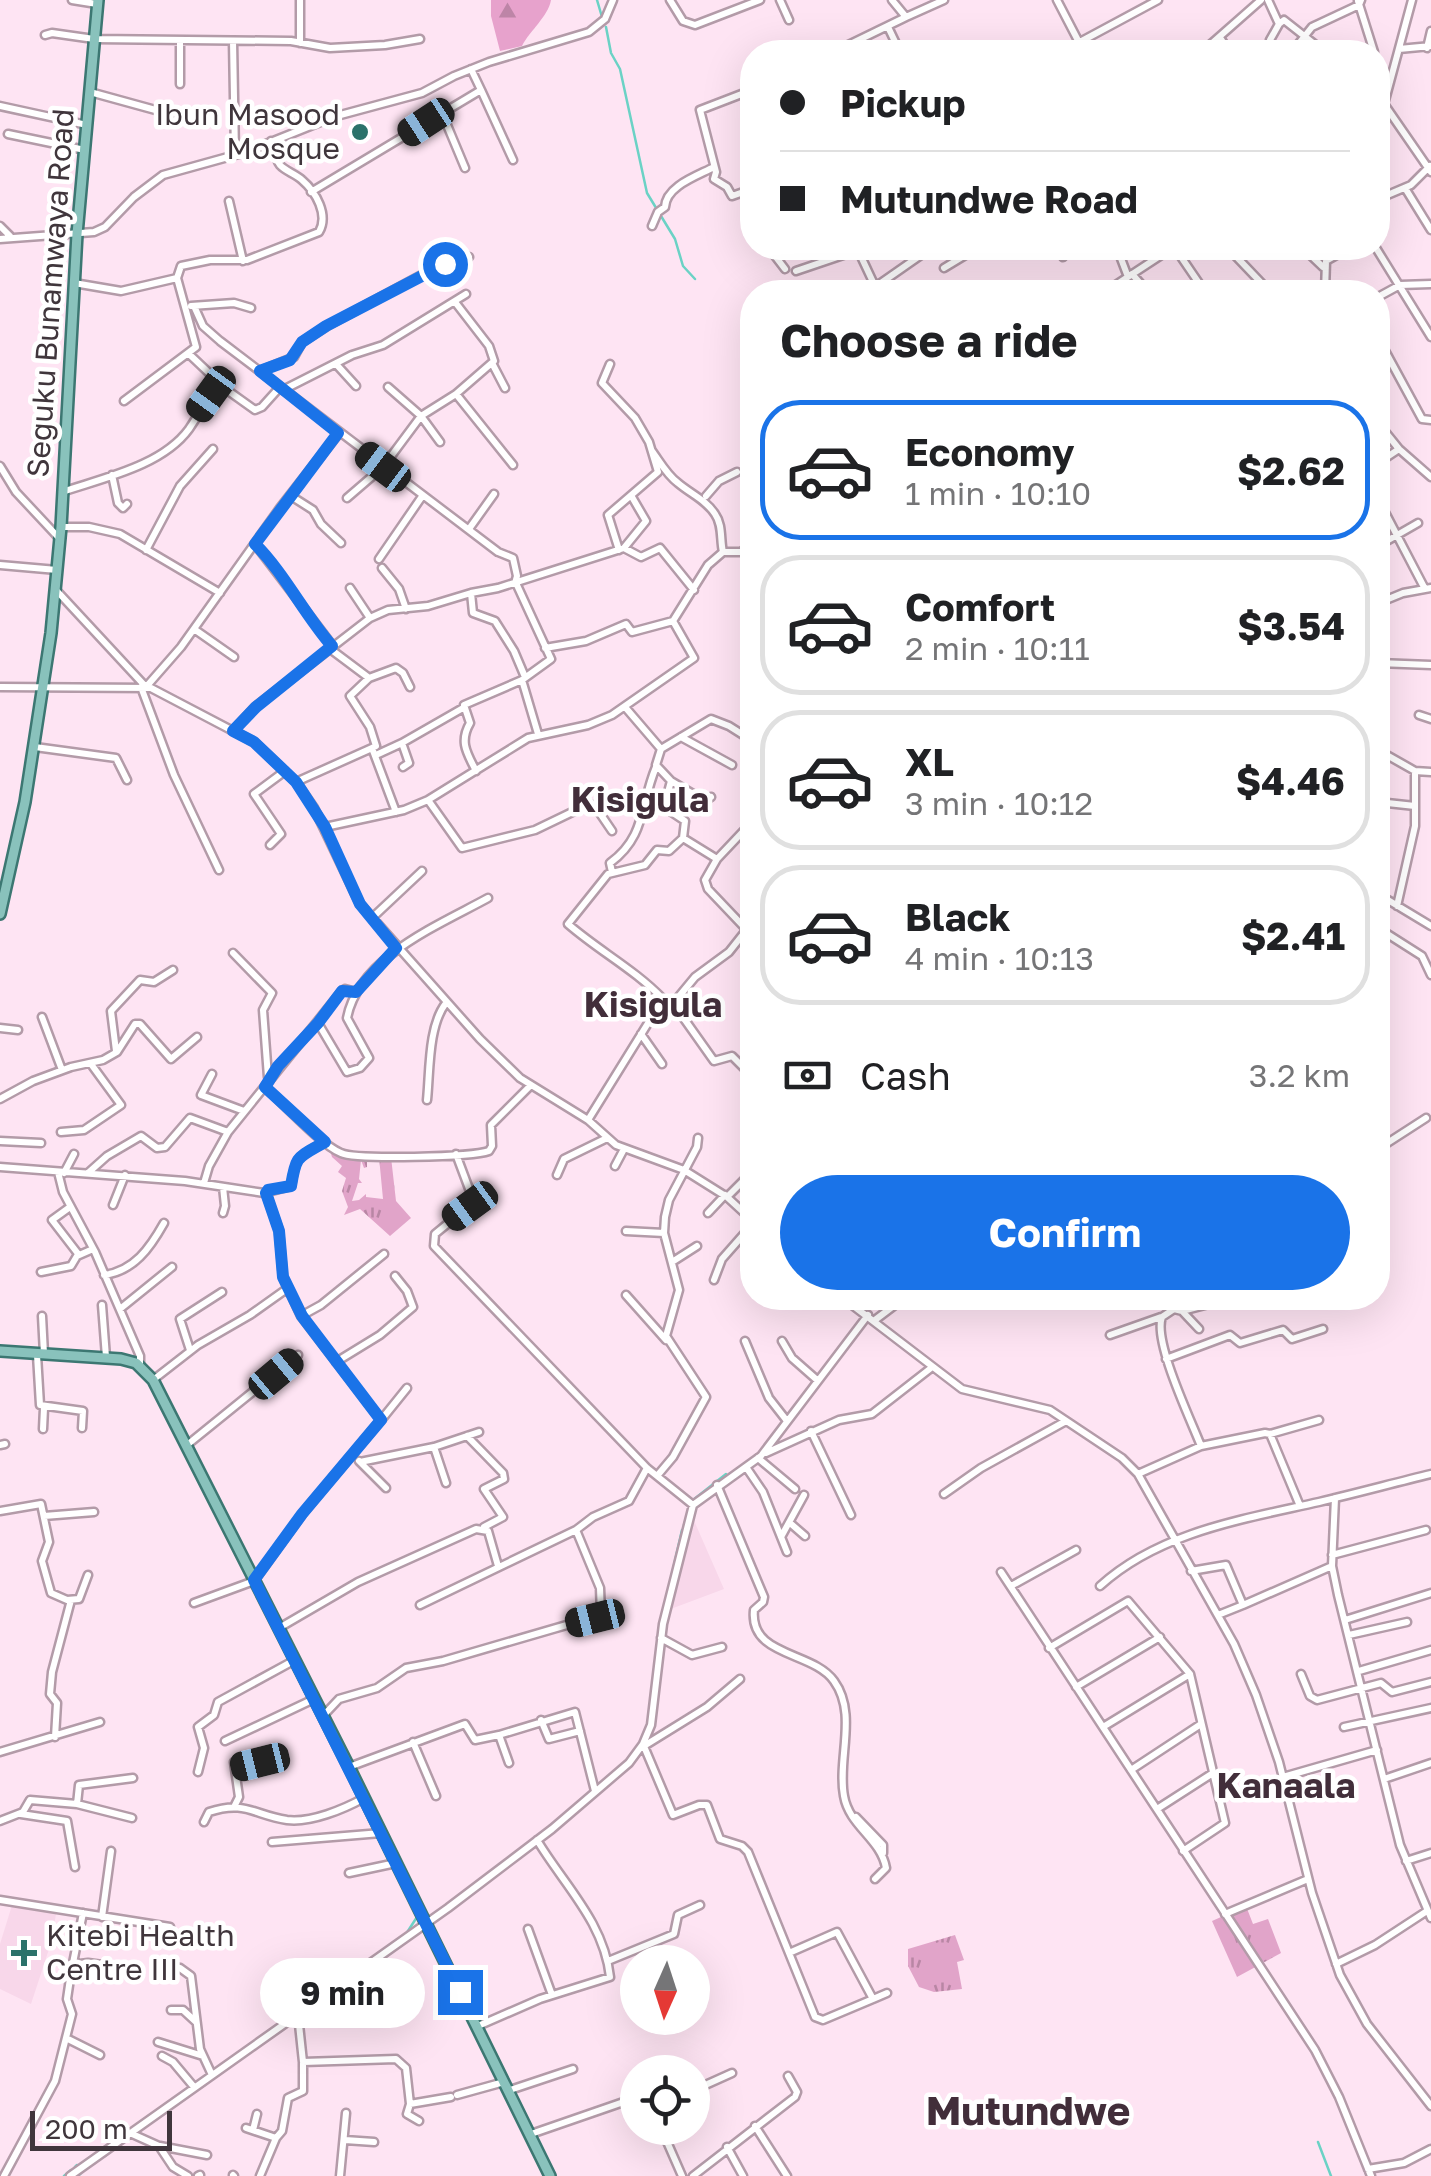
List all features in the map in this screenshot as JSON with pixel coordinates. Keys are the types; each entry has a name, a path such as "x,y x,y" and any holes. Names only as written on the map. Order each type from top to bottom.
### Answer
{"main road":[{"name":"Seguku Bunamwaya Road","path":"0,914 35,746 55,589 77,234 98,2"},
{"path":"0,1351 121,1358 140,1367 152,1380 350,1767 550,2176"}],"street":[{"path":"72,0 98,2"},
{"path":"300,0 300,43"},
{"path":"0,239 77,234 105,227 163,175 234,155 333,117 422,94 472,69 589,32 605,19 614,0"},
{"path":"670,0 683,21 696,26 760,0"},
{"path":"780,0 789,20"},
{"path":"892,0 906,18"},
{"path":"860,40 944,0"},
{"path":"1057,0 1077,40"},
{"path":"1084,40 1158,0"},
{"path":"1221,39 1264,0 1279,24"},
{"path":"1390,82 1412,0"},
{"path":"1301,40 1322,20 1359,2 1370,40"},
{"path":"1270,40 1284,20 1310,40"},
{"path":"888,27 894,40"},
{"path":"1399,48 1429,47 1431,30"},
{"path":"46,35 300,43 330,48 420,39"},
{"path":"180,40 180,84"},
{"path":"233,40 232,124 237,150 234,155"},
{"path":"472,69 514,160"},
{"path":"311,192 481,90"},
{"path":"90,92 170,114"},
{"path":"740,95 700,110 714,179 727,187 732,196 740,193"},
{"path":"0,106 87,125"},
{"path":"442,113 465,168"},
{"path":"1390,117 1430,168 1405,188 1390,194"},
{"path":"8,134 85,150"},
{"path":"271,141 280,166 302,180 311,192 323,215 319,232 244,260 180,266 176,278 189,306 203,326 338,433 498,552 513,558 515,582 552,660 464,705 402,743 296,782"},
{"path":"652,226 668,195 714,167"},
{"path":"1405,188 1431,230"},
{"path":"228,201 244,260"},
{"path":"1422,215 1430,210"},
{"path":"0,226 11,237"},
{"path":"260,371 290,360 302,342 326,326 427,272 469,258"},
{"path":"778,260 785,270"},
{"path":"796,272 830,260"},
{"path":"886,280 914,260"},
{"path":"944,268 958,260"},
{"path":"1122,260 1134,280"},
{"path":"1124,280 1155,260"},
{"path":"1239,260 1259,280"},
{"path":"1316,260 1324,267"},
{"path":"1325,280 1326,260"},
{"path":"1384,260 1431,337"},
{"path":"74,284 121,291 176,278"},
{"path":"1390,290 1400,285 1431,284"},
{"path":"190,354 255,410 281,388 383,346 466,294"},
{"path":"347,498 383,467 421,416 456,394 496,358 455,302"},
{"path":"189,306 234,303 251,308"},
{"path":"124,401 194,350 189,306"},
{"path":"1390,360 1422,418 1431,420"},
{"path":"336,364 356,386"},
{"path":"492,364 505,388"},
{"path":"610,364 602,384 632,412 652,451 674,480 698,495 714,512 723,537 723,552"},
{"path":"62,492 112,475 170,447 188,430 219,382"},
{"path":"388,386 421,416 440,442"},
{"path":"456,394 513,465"},
{"path":"143,687 160,674 338,433"},
{"path":"1390,438 1431,477"},
{"path":"146,550 180,486 213,449"},
{"path":"1390,455 1399,449"},
{"path":"652,451 658,472 608,515 621,549 640,557 660,548 694,590"},
{"path":"0,466 16,492 60,539"},
{"path":"706,496 719,481 737,472"},
{"path":"112,475 118,504 123,508 128,504"},
{"path":"469,530 494,494"},
{"path":"406,609 400,589 381,564 424,495"},
{"path":"291,496 313,510 341,543"},
{"path":"233,731 256,707 370,618 388,610 428,606 621,549 646,520 632,497"},
{"path":"1390,520 1428,588 1390,598"},
{"path":"1390,539 1418,523"},
{"path":"61,527 108,530 220,594"},
{"path":"255,544 330,647 369,678"},
{"path":"546,648 586,640 626,624 632,632 672,620 708,565 723,552 740,552"},
{"path":"0,566 57,570"},
{"path":"350,588 370,618"},
{"path":"55,589 143,687 174,774 220,870"},
{"path":"471,593 473,613 495,620 508,638 538,734"},
{"path":"325,827 396,812 428,800 538,734 588,725 625,707 655,682 694,658 672,620"},
{"path":"194,629 234,658"},
{"path":"1390,663 1431,664"},
{"path":"396,812 374,752 374,737 350,696 369,678 396,668 410,687"},
{"path":"0,686 143,687 162,692 254,742 296,782 325,827 348,881 396,948 531,1085 588,1120 624,1150 684,1170 726,1196 740,1210"},
{"path":"625,707 661,749"},
{"path":"464,708 470,724 464,744 476,771"},
{"path":"1419,715 1431,719"},
{"path":"612,872 610,863 628,850 638,835 642,806 661,749 711,719 740,733"},
{"path":"681,737 732,766"},
{"path":"402,743 409,763 403,767"},
{"path":"35,746 116,758 127,780"},
{"path":"1390,757 1415,771 1431,772"},
{"path":"656,767 671,782 705,801 711,797"},
{"path":"1397,906 1413,836 1415,771"},
{"path":"270,845 281,834 254,794 285,772"},
{"path":"671,782 663,805 686,821 683,838 669,851 657,850 645,865 612,872 574,912 568,924 602,952 614,956 624,969 680,1013 714,1061 732,1056 740,1064"},
{"path":"428,800 462,848 535,830 589,804 596,806 612,831"},
{"path":"1390,803 1415,806"},
{"path":"740,835 705,877 705,884 740,917"},
{"path":"683,838 717,859"},
{"path":"372,918 422,871"},
{"path":"318,1023 347,1072 366,1064 369,1058 347,1018 356,992 396,948 488,898"},
{"path":"1390,902 1431,926"},
{"path":"1390,936 1422,956 1431,975"},
{"path":"671,1006 695,977 729,952 740,938"},
{"path":"233,952 272,992 262,1010 266,1083 325,1142 346,1155 488,1151 492,1146 491,1125 531,1085"},
{"path":"116,1052 111,1011 140,980 154,982 173,970"},
{"path":"204,1182 228,1132 266,1083 342,991 356,992"},
{"path":"588,1120 662,999"},
{"path":"427,1100 434,1034 446,1003"},
{"path":"42,1016 62,1070"},
{"path":"0,1099 33,1080 91,1064 116,1052 137,1024 171,1059 197,1037"},
{"path":"0,1028 18,1030"},
{"path":"641,1034 662,1064"},
{"path":"61,1132 84,1130 120,1105 91,1064"},
{"path":"212,1074 201,1095 244,1111"},
{"path":"87,1174 140,1136 157,1148 165,1147 190,1118 228,1132"},
{"path":"1390,1141 1426,1118"},
{"path":"557,1175 564,1159 607,1138"},
{"path":"667,1341 678,1290 664,1233 666,1207 698,1138"},
{"path":"0,1141 41,1143"},
{"path":"0,1166 204,1182 266,1193 291,1186 296,1161 325,1142"},
{"path":"615,1166 624,1150"},
{"path":"61,1172 74,1154"},
{"path":"456,1154 474,1202 442,1226 432,1242 647,1468 693,1505"},
{"path":"61,1172 70,1207 120,1309 140,1356 140,1367"},
{"path":"113,1205 125,1175"},
{"path":"708,1214 740,1182"},
{"path":"223,1187 223,1213"},
{"path":"266,1193 279,1231 283,1277 302,1316 381,1420"},
{"path":"70,1207 52,1220 79,1255"},
{"path":"104,1275 122,1272 150,1248 164,1222"},
{"path":"626,1232 664,1233"},
{"path":"714,1280 722,1259 740,1237"},
{"path":"672,1262 698,1246"},
{"path":"41,1272 71,1266 79,1255 93,1248"},
{"path":"302,1316 384,1254"},
{"path":"120,1309 172,1267"},
{"path":"336,1362 380,1335 413,1307 395,1276"},
{"path":"152,1380 190,1350 250,1316 288,1288"},
{"path":"190,1350 180,1319 222,1292"},
{"path":"626,1295 701,1384 706,1397 657,1476"},
{"path":"102,1305 106,1357"},
{"path":"862,1310 962,1390 1045,1408 1122,1458 1138,1474 1218,1615 1256,1695 1336,1964 1366,2024 1431,2106"},
{"path":"875,1320 888,1310"},
{"path":"1110,1335 1178,1310 1199,1329"},
{"path":"760,1457 868,1314"},
{"path":"42,1316 39,1403 44,1408 83,1411 82,1428"},
{"path":"1162,1317 1159,1328 1166,1359 1201,1446"},
{"path":"1166,1359 1230,1335 1241,1343 1286,1329 1292,1338 1324,1329"},
{"path":"782,1341 792,1358 817,1380"},
{"path":"745,1342 769,1398 787,1421"},
{"path":"187,1445 298,1355"},
{"path":"888,1993 823,2020 818,2018 800,1985 748,1852 720,1839 707,1805 674,1815 644,1745 652,1718 660,1640 693,1505 760,1457 811,1431 859,1414 872,1414 931,1368"},
{"path":"194,1603 254,1580 302,1514 407,1388"},
{"path":"43,1429 44,1408"},
{"path":"1138,1474 1201,1446 1270,1434 1318,1420"},
{"path":"944,1494 981,1468 1066,1421"},
{"path":"811,1431 851,1515"},
{"path":"360,1462 434,1447 479,1432"},
{"path":"1270,1434 1300,1506"},
{"path":"279,1628 358,1582 503,1517 484,1489 504,1478 503,1473 466,1436"},
{"path":"434,1447 446,1483"},
{"path":"351,1457 386,1488"},
{"path":"760,1457 796,1489"},
{"path":"746,1467 763,1492 786,1552"},
{"path":"420,1605 629,1501 647,1468"},
{"path":"1100,1586 1174,1541 1212,1528 1431,1474"},
{"path":"717,1485 764,1596 754,1610 756,1630 770,1646 820,1666 839,1690 845,1708 842,1776 846,1805 860,1830 883,1855 886,1868 875,1879"},
{"path":"781,1537 804,1496"},
{"path":"1335,1498 1332,1566 1406,1861 1429,1914 1336,1964"},
{"path":"0,1511 41,1504 48,1546 42,1561 49,1590 71,1600 82,1595 88,1574"},
{"path":"44,1516 94,1512"},
{"path":"790,1523 805,1536"},
{"path":"483,1528 488,1531 498,1566"},
{"path":"323,1716 339,1698 378,1688 406,1668 601,1615 600,1588 576,1530"},
{"path":"1332,1554 1426,1530"},
{"path":"1010,1586 1076,1550"},
{"path":"1190,1571 1225,1564 1243,1605"},
{"path":"1218,1615 1332,1566"},
{"path":"1001,1572 1314,2050 1340,2098 1370,2172 1404,2163 1431,2148"},
{"path":"1345,1620 1431,1593"},
{"path":"55,1737 56,1703 50,1696 52,1672 71,1600"},
{"path":"1049,1648 1125,1601 1130,1602 1190,1674 1225,1823 1183,1851"},
{"path":"1350,1636 1407,1622"},
{"path":"1076,1687 1160,1637"},
{"path":"660,1640 678,1645 692,1655 722,1647"},
{"path":"1359,1671 1431,1650"},
{"path":"198,1772 204,1748 198,1727 214,1715 218,1702 294,1660"},
{"path":"1103,1727 1190,1674"},
{"path":"1301,1674 1314,1700 1384,1684 1392,1692 1431,1682"},
{"path":"70,2176 426,1922 536,1840 629,1763 644,1745 740,1679"},
{"path":"225,1741 314,1699"},
{"path":"1344,1727 1431,1708"},
{"path":"350,1767 460,1724 465,1724 479,1742 573,1711 594,1791"},
{"path":"541,1720 549,1739 580,1731"},
{"path":"0,1752 100,1722"},
{"path":"1131,1770 1201,1724"},
{"path":"499,1735 509,1763"},
{"path":"413,1742 436,1796"},
{"path":"1282,1776 1377,1750"},
{"path":"235,1805 239,1798 235,1765 260,1762"},
{"path":"1384,1779 1431,1764"},
{"path":"1157,1809 1213,1773"},
{"path":"78,1804 79,1785 133,1778"},
{"path":"204,1822 209,1812 235,1805 290,1820 335,1812 364,1798"},
{"path":"0,1821 20,1813 30,1800 78,1804 132,1818"},
{"path":"20,1813 67,1821 75,1867"},
{"path":"272,1842 381,1832"},
{"path":"478,2026 610,1977 608,1961 580,1898 536,1840"},
{"path":"102,1916 111,1851"},
{"path":"1406,1861 1431,1853"},
{"path":"349,1873 397,1863"},
{"path":"1225,1914 1308,1879"},
{"path":"0,1900 170,1927"},
{"path":"608,1961 674,1934 678,1916 700,1905"},
{"path":"4,2176 50,2094 72,2014 67,1989 83,1913"},
{"path":"528,1929 552,1996"},
{"path":"789,1953 837,1932 873,1999"},
{"path":"73,1963 117,1967"},
{"path":"166,1966 189,1973 203,2056 212,2076"},
{"path":"171,2010 183,2010 197,2023"},
{"path":"260,2176 282,2130 288,2098 303,2091 298,2014"},
{"path":"66,2038 100,2055"},
{"path":"158,2042 203,2056"},
{"path":"162,2056 174,2062 194,2087"},
{"path":"303,2062 396,2059 406,2068 410,2104 407,2114 419,2121"},
{"path":"410,2104 574,2069"},
{"path":"710,2083 732,2073"},
{"path":"693,2176 796,2096 788,2076"},
{"path":"531,2134 620,2103"},
{"path":"340,2176 346,2113"},
{"path":"257,2114 250,2129 276,2138"},
{"path":"755,2126 787,2176"},
{"path":"130,2133 159,2146 206,2155"},
{"path":"344,2140 374,2142"},
{"path":"668,2145 682,2176"},
{"path":"159,2146 174,2167 188,2176"},
{"path":"727,2147 743,2176"}],"shaded area":[{"path":"692,1516 724,1589 668,1610"},
{"name":"Kitebi Health Centre III","path":"13,1902 57,1909 50,1946 31,2004 0,1989 0,1944"}],"green space":[{"path":"491,0 551,0 522,46 500,51"},
{"path":"329,1147 367,1157 367,1167 361,1160 362,1183 358,1183 352,1201 366,1194 383,1199 379,1157 391,1157 396,1201 411,1218 390,1236 360,1209 344,1215 348,1207 342,1191 346,1178 338,1172 342,1166 332,1157"},
{"path":"1246,1906 1253,1924 1268,1919 1281,1953 1237,1977 1212,1921"},
{"path":"955,1935 964,1960 957,1962 962,1989 934,1992 919,1987 908,1966 908,1949"}],"waterway":[{"path":"597,0 602,17"},
{"path":"606,27 611,53 620,69 647,193 675,239 683,266 695,279"},
{"path":"693,1500 726,1474"},
{"path":"684,1525 688,1512"},
{"path":"666,1600 682,1530"},
{"path":"406,1934 417,1917"},
{"path":"387,1956 396,1949"},
{"path":"358,1977 384,1958"},
{"path":"349,1984 355,1980"},
{"path":"336,1992 345,1986"},
{"path":"305,2005 326,1991"},
{"path":"277,2025 300,2008"},
{"path":"194,2092 205,2085"},
{"path":"1318,2142 1331,2176"},
{"path":"105,2156 117,2146"},
{"path":"93,2164 102,2157"},
{"path":"84,2162 89,2158"},
{"path":"83,2171 90,2166"},
{"path":"64,2176 71,2170"},
{"path":"78,2176 81,2173"}],"place":[{"name":"Ibun Masood Mosque","path":"360,132"},
{"name":"Kitebi Health Centre III","path":"24,1953"}],"district":[{"name":"Kisigula","path":"640,800"},
{"name":"Kisigula","path":"653,1005"},
{"name":"Kanaala","path":"1286,1786"},
{"name":"Mutundwe","path":"1028,2111"}],"route":[{"path":"445,264 326,326 302,342 290,360 260,371 338,433 255,544 332,646 256,707 233,731 254,742 296,782 325,827 360,904 396,948 356,992 342,991 265,1087 325,1142 296,1161 291,1186 266,1193 279,1231 283,1277 304,1321 381,1420 302,1514 254,1580 460,1992"}]}
